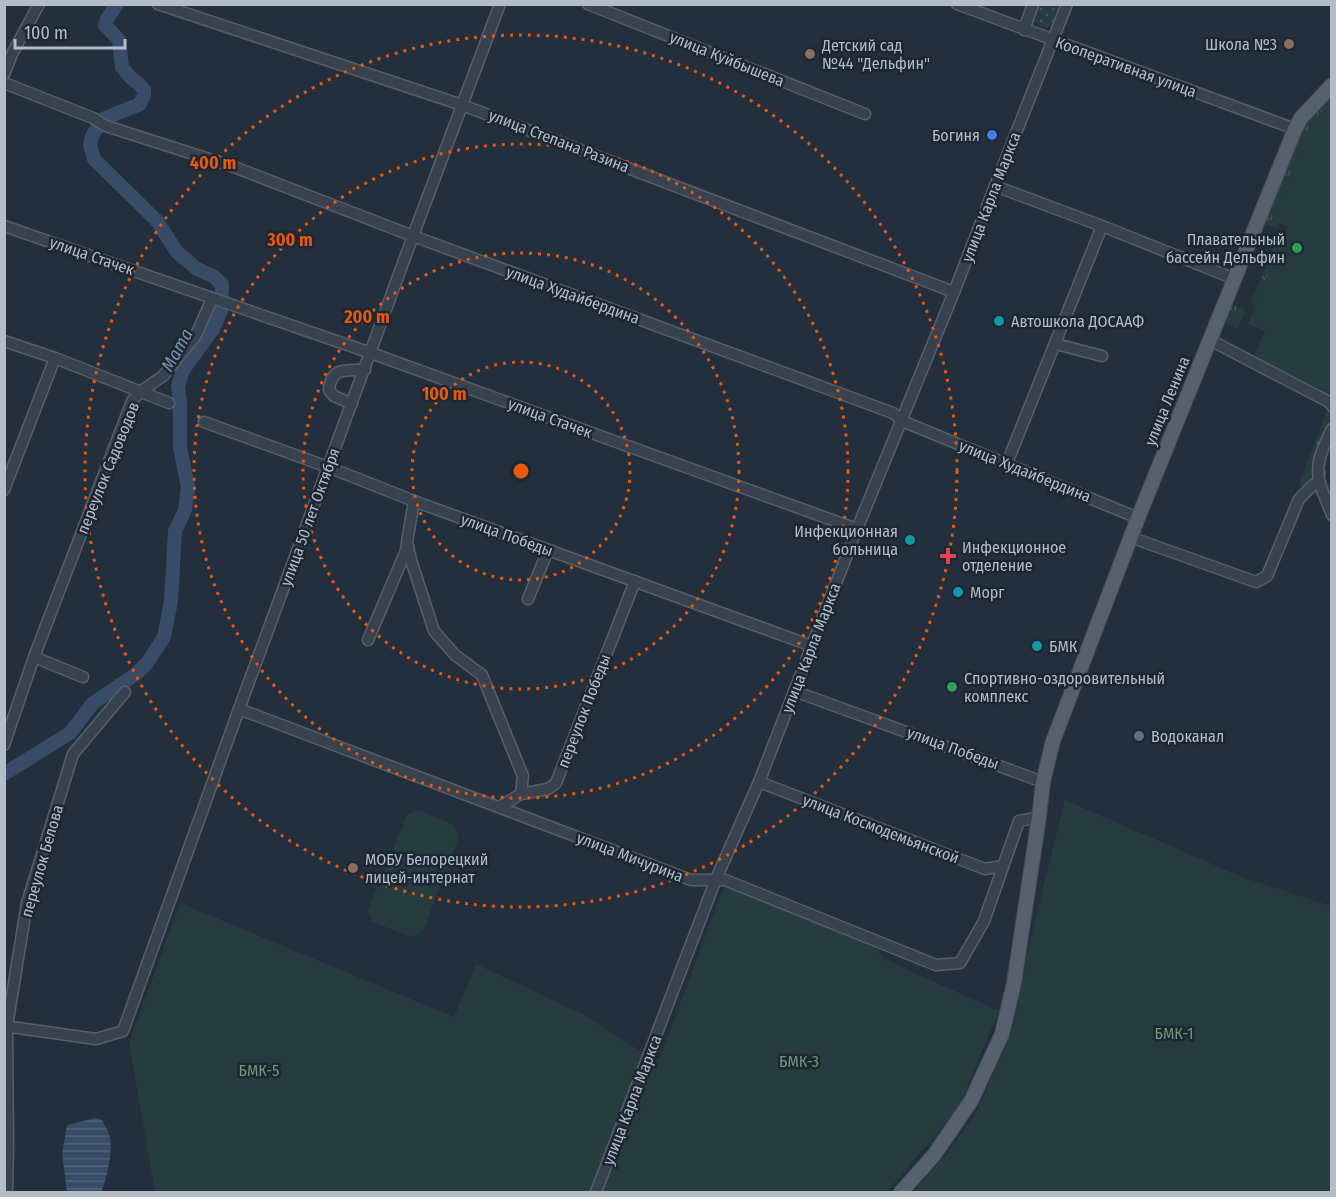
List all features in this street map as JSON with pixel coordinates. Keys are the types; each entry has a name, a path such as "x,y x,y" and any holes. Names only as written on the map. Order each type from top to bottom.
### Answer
{"main road":[{"name":"улица Ленина","path":"901,1192 934,1155 971,1101 1002,1034 1014,982 1043,782 1053,741 1130,537 1295,129 1301,118 1332,85"}],"street":[{"path":"4,74 39,4"},
{"name":"улица Степана Разина","path":"158,4 462,105 954,292"},
{"name":"улица 50 лет Октября","path":"6,1026 96,1039 123,1031 413,236 501,4"},
{"name":"улица Куйбышева","path":"588,4 865,114"},
{"name":"Кооперативная улица","path":"957,4 1295,129"},
{"path":"1023,30 1033,4"},
{"name":"улица Карла Маркса","path":"597,1192 716,879 759,782 857,529 954,292 1067,4"},
{"name":"улица Худайбердина","path":"4,83 93,118 106,126 234,167 413,236 891,412 902,421 1138,518"},
{"path":"994,186 1235,279"},
{"name":"улица Стачек","path":"4,226 371,353 857,529"},
{"path":"1007,463 1102,226"},
{"name":"переулок Садоводов","path":"4,745 34,657 132,401 140,392 163,376 196,335 212,298"},
{"path":"1210,340 1329,402 1332,406"},
{"path":"4,341 55,358 168,403"},
{"path":"1056,344 1102,356"},
{"path":"4,490 55,358"},
{"path":"352,404 334,396 329,390 330,380 336,373 347,370 365,370"},
{"name":"улица Победы","path":"204,422 812,646"},
{"path":"1332,429 1317,465 1318,482 1332,515"},
{"path":"1130,537 1256,582 1267,576 1299,499 1318,482"},
{"path":"368,640 405,553 414,501"},
{"path":"407,542 434,631 455,655 482,675 523,776 521,794"},
{"path":"528,599 548,550"},
{"name":"переулок Победы","path":"499,807 521,794 548,789 556,783 635,581"},
{"path":"34,657 83,677"},
{"name":"улица Победы","path":"795,691 1043,782"},
{"name":"переулок Белова","path":"6,1192 8,1147 6,1026 27,903 73,754 124,692"},
{"name":"улица Мичурина","path":"239,709 692,880 725,880 936,965 960,963 984,921 1019,822 1039,817"},
{"name":"улица Космодемьянской","path":"759,782 985,869 1003,866"}],"green space":[{"path":"1037,5 1063,5 1057,20 1051,25 1044,26 1037,24 1032,17"},
{"path":"1331,91 1331,103 1277,228 1266,224 1305,122"},
{"path":"1331,101 1331,398 1254,356 1265,331 1248,324 1288,227 1272,220 1309,127"},
{"path":"1274,246 1280,247 1255,307 1251,302"},
{"path":"1234,305 1245,311 1238,329 1227,325 1225,320"},
{"path":"1327,410 1332,413 1331,441 1326,468 1326,483 1331,483 1331,528 1321,498 1299,485"},
{"name":"БМК-1","path":"1065,800 1242,877 1331,906 1331,1192 913,1192 948,1152 976,1113 1013,1029 1030,941"},
{"path":"419,810 454,825 459,837 423,931 412,937 372,922 368,910 407,815"},
{"path":"724,886 874,945 884,959 999,1011 959,1107 887,1192 155,1192 129,1043 180,903 454,1017 476,964 587,1016 630,1045 659,1060"}],"water":[{"path":"96,1118 102,1120 109,1134 111,1147 101,1192 67,1192 62,1154 67,1125"}],"waterway":[{"name":"Мата","path":"4,774 70,733 93,703 136,674 147,663 164,637 171,601 175,531 185,510 188,487 180,448 178,386 183,370 213,329 221,311 222,284 213,276 197,269 177,252 157,221 94,159 90,145 92,136 103,119 140,104 144,95 144,90 122,67 119,40 105,25 117,4"}],"place":[{"name":"Школа №3","path":"1289,44"},
{"name":"Детский сад №44 \"Дельфин\"","path":"810,54"},
{"name":"Богиня","path":"992,135"},
{"name":"Плавательный бассейн Дельфин","path":"1297,248"},
{"name":"Автошкола ДОСААФ","path":"999,321"},
{"name":"Инфекционная больница","path":"910,540"},
{"name":"Инфекционное отделение","path":"948,556"},
{"name":"Морг","path":"958,592"},
{"name":"БМК","path":"1037,646"},
{"name":"Спортивно-оздоровительный комплекс","path":"952,687"},
{"name":"Водоканал","path":"1139,736"},
{"name":"МОБУ Белорецкий лицей-интернат","path":"353,868"}],"park label":[{"name":"БМК-3","path":"799,1061"},
{"name":"БМК-5","path":"259,1070"}]}
